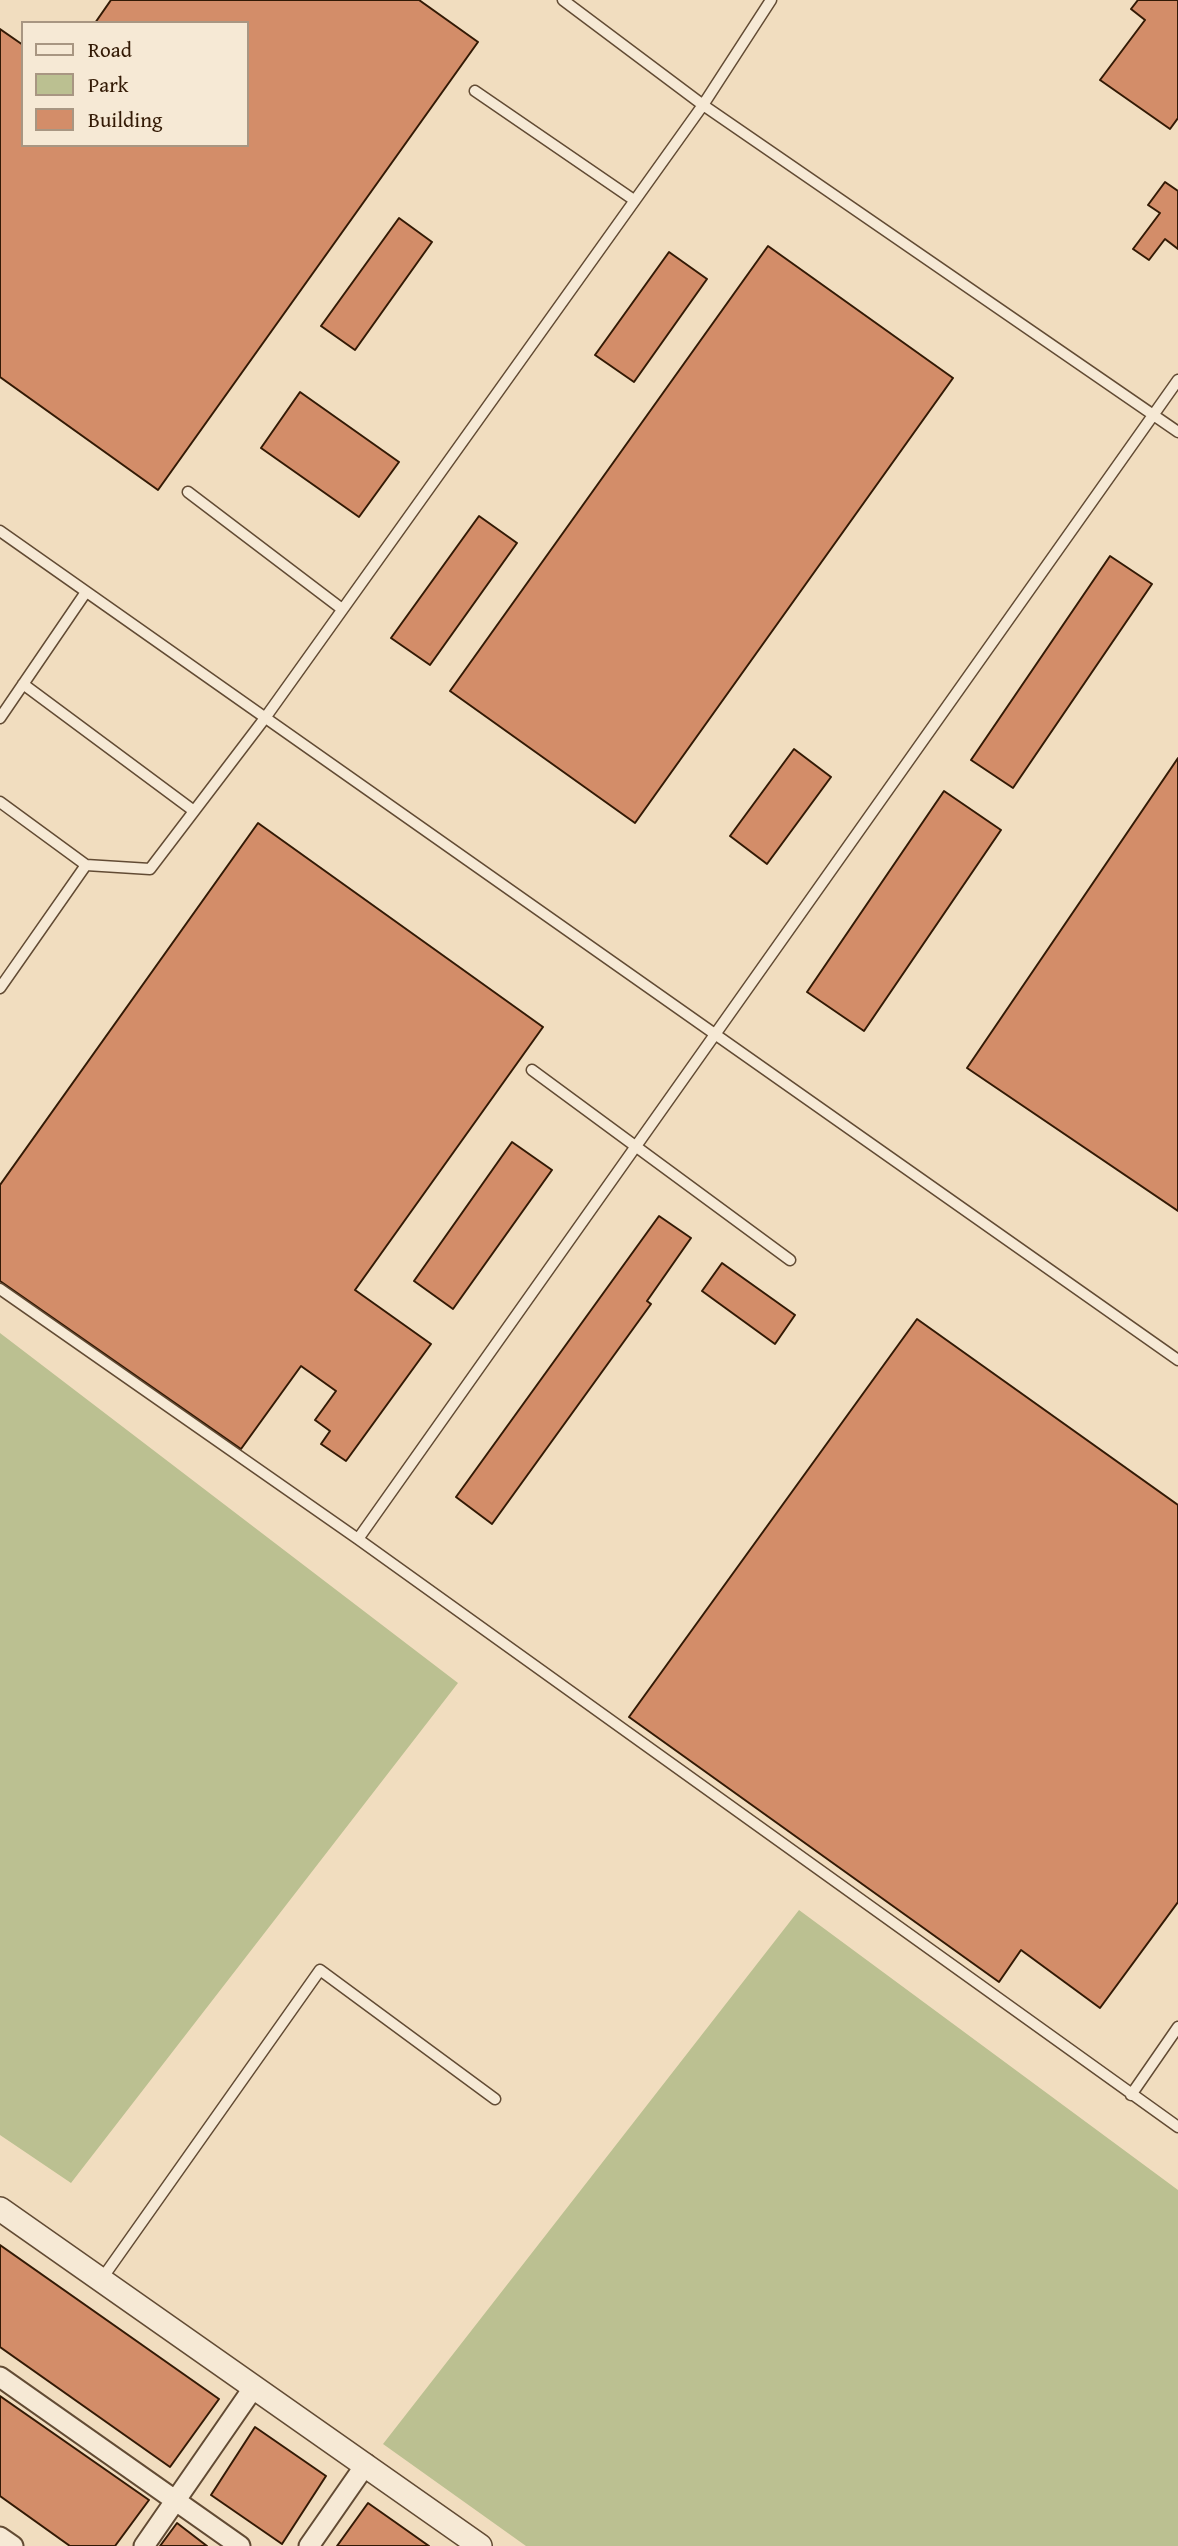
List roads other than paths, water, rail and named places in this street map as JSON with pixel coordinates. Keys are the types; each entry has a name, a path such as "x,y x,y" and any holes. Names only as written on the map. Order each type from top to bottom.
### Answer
{"street":[{"path":"0,2209 480,2546"},
{"path":"0,2377 240,2546"},
{"path":"144,2546 254,2387"},
{"path":"309,2546 366,2464"},
{"path":"0,2537 13,2546"}],"lane":[{"path":"563,0 703,105 1178,432"},
{"path":"0,802 86,865 150,869 265,718 703,105 771,0"},
{"path":"475,91 634,200"},
{"path":"358,1539 1178,380"},
{"path":"188,492 342,609"},
{"path":"0,531 1178,1360"},
{"path":"0,718 86,592"},
{"path":"23,684 194,811"},
{"path":"1,985 86,865"},
{"path":"532,1070 790,1260"},
{"path":"0,1289 358,1539 1178,2127"},
{"path":"100,2281 320,1970 495,2099"},
{"path":"1132,2095 1178,2027"}]}
